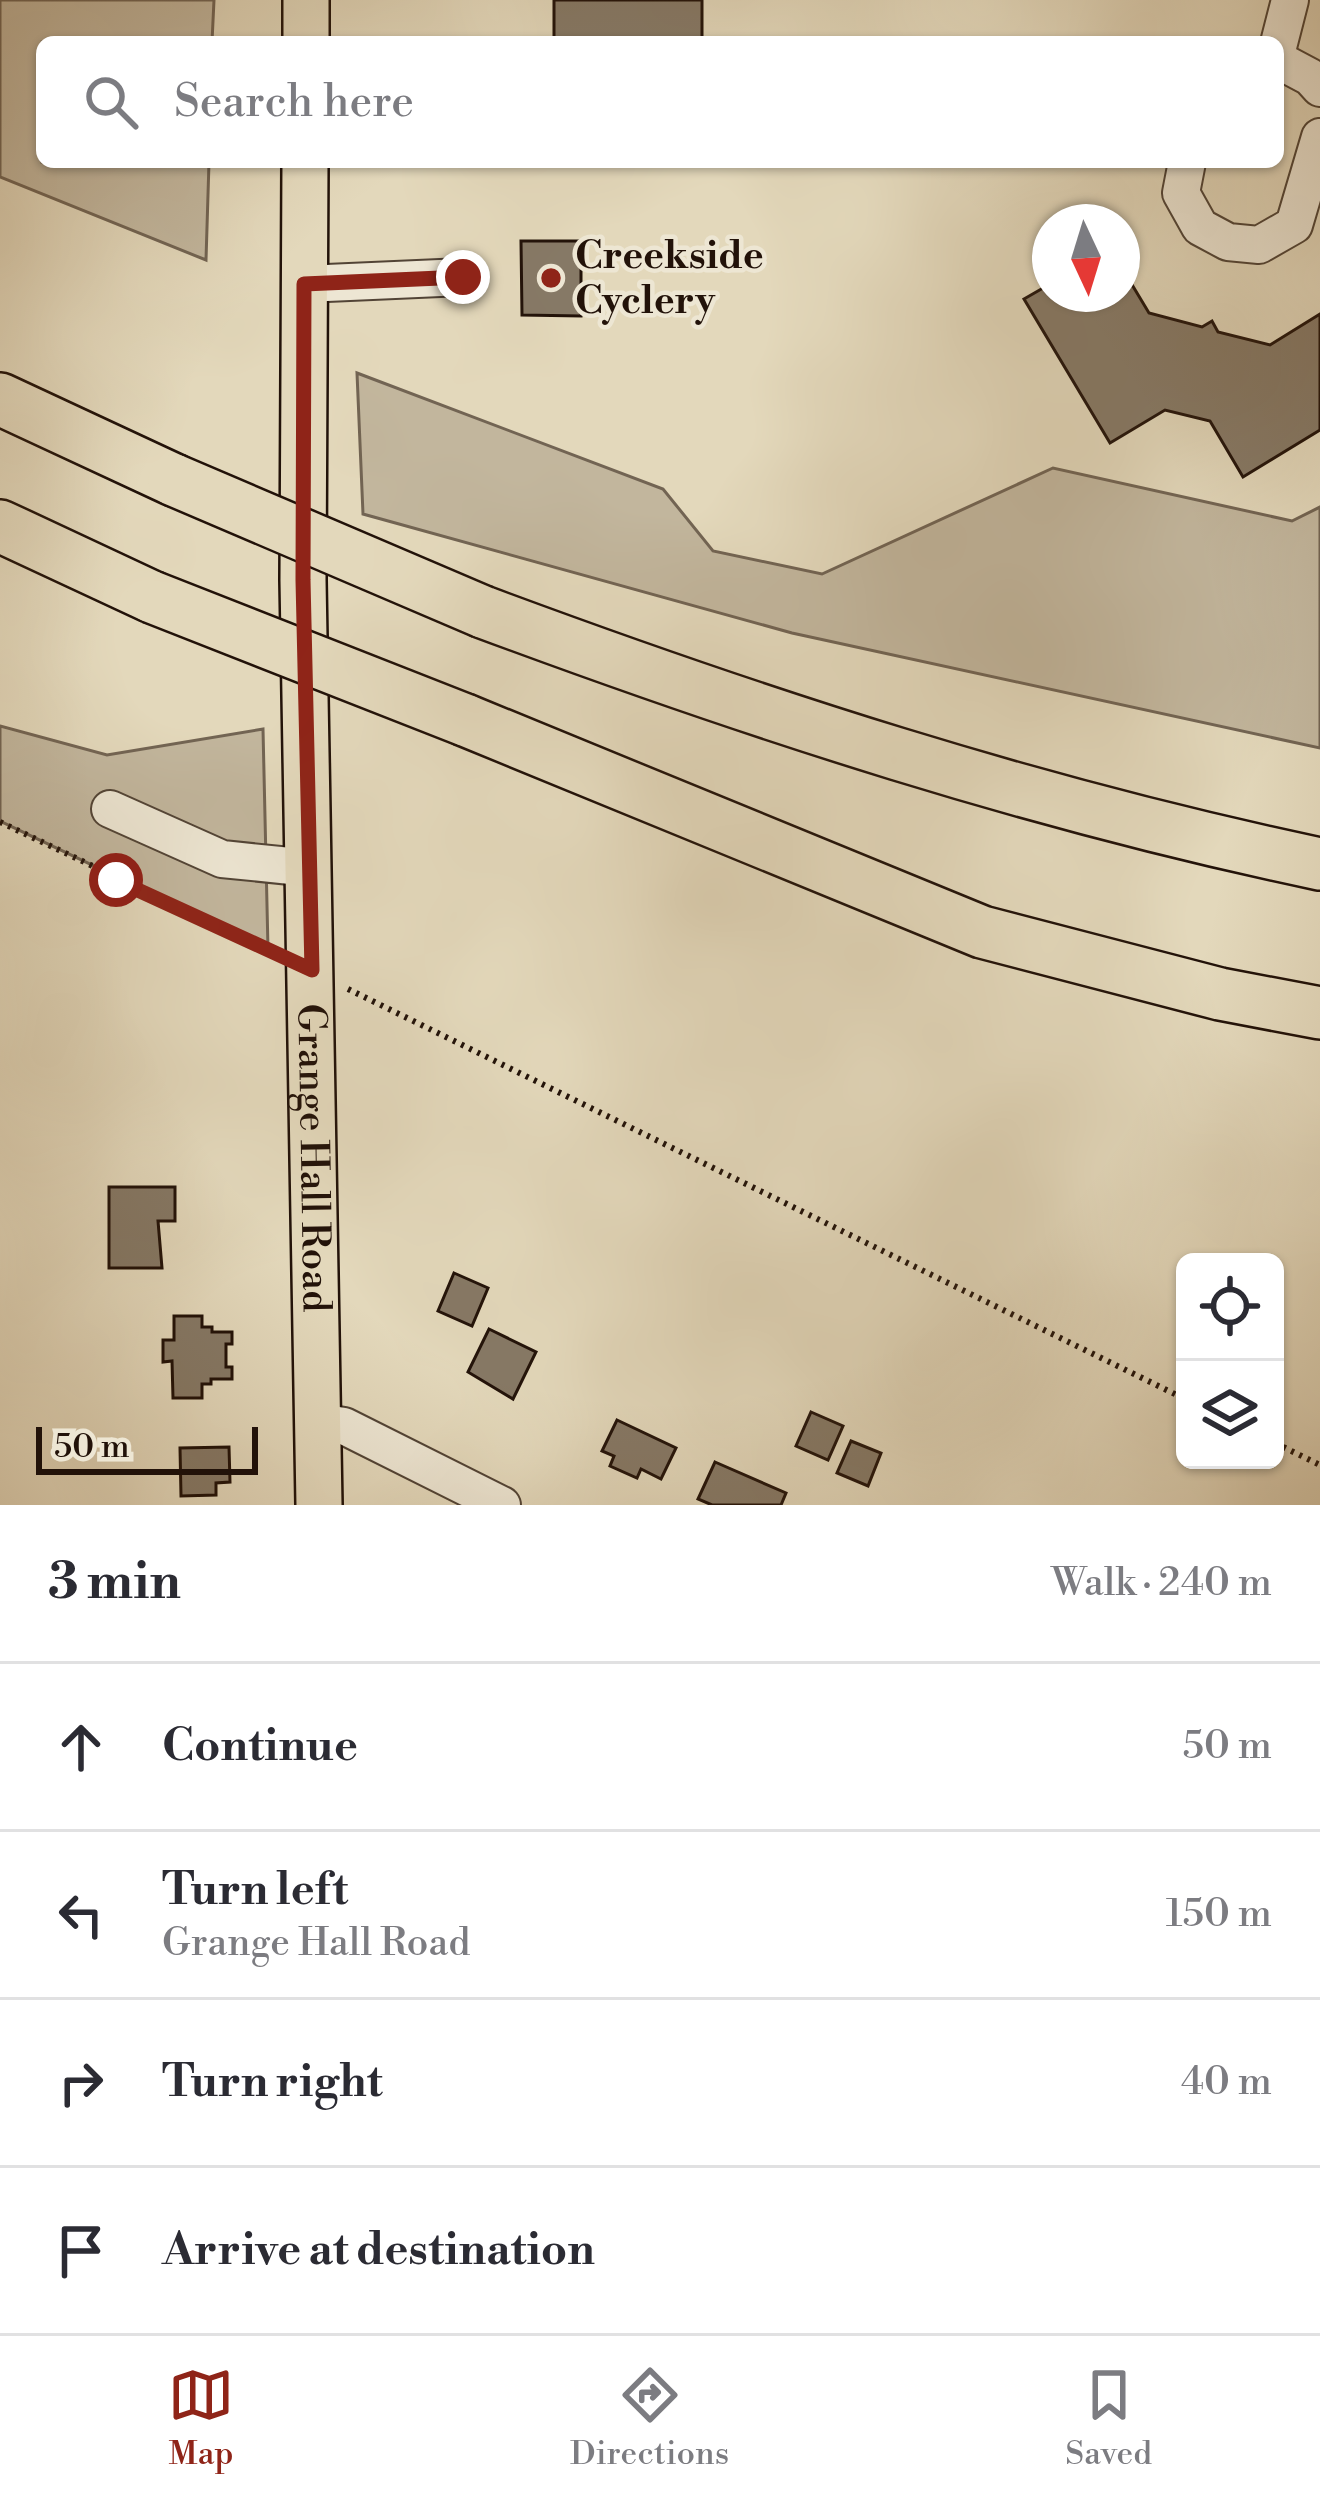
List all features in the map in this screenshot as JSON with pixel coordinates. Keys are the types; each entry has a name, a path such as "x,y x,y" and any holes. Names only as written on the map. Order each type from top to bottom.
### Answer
{"highway":[{"path":"0,399 174,480 483,612 662,679 992,783 1320,864"},
{"path":"0,526 152,597 465,719 982,932 1220,994 1320,1013"},
{"path":"662,679 1320,833"},
{"path":"673,806 905,884 1320,982"}],"main road":[{"path":"306,0 306,36"},
{"name":"Grange Hall Road","path":"305,168 303,580 320,1505"}],"street":[{"path":"1281,36 1290,0"},
{"path":"1284,63 1310,76 1320,88"},
{"path":"1185,168 1181,194 1200,227 1228,242 1259,245 1294,225 1320,137"},
{"path":"304,284 463,277"},
{"path":"110,808 222,859 310,868"},
{"path":"320,1422 344,1426 502,1505"}],"path":[{"path":"0,822 312,970 458,1046 1176,1396"},
{"path":"1284,1447 1320,1465"}],"shaded area":[{"path":"0,0 214,0 212,36 36,36 36,168 209,168 206,260 0,177"},
{"path":"357,373 663,489 713,551 822,574 1053,468 1292,521 1320,507 1320,748 792,633 363,514"},
{"path":"0,726 107,755 263,729 268,949 0,821"}],"building":[{"path":"554,0 702,0 702,36 554,36"},
{"name":"Creekside Cyclery","path":"521,241 581,241 581,316 522,315"},
{"path":"1032,294 1032,312 1140,312 1140,298 1149,313 1202,327 1212,321 1218,332 1270,345 1320,314 1320,430 1243,477 1210,421 1165,410 1110,443 1024,299"},
{"path":"109,1187 175,1187 175,1221 158,1221 162,1268 109,1268"},
{"path":"454,1273 488,1288 472,1326 438,1311"},
{"path":"174,1316 202,1316 202,1327 232,1332 232,1344 226,1344 226,1367 232,1367 232,1379 202,1384 202,1398 173,1398 172,1361 163,1362 163,1340 174,1340"},
{"path":"489,1329 536,1352 513,1399 468,1372"},
{"path":"811,1412 843,1426 828,1460 796,1446"},
{"path":"617,1420 676,1448 661,1479 641,1469 637,1478 610,1466 614,1456 602,1451"},
{"path":"851,1441 881,1453 868,1486 837,1473"},
{"path":"229,1447 230,1482 216,1483 216,1495 181,1496 180,1448"},
{"path":"715,1462 786,1493 781,1505 712,1505 698,1499"}],"place":[{"name":"Creekside Cyclery","path":"551,278"}],"route":[{"path":"116,880 312,970 303,580 304,284 463,277"}]}
